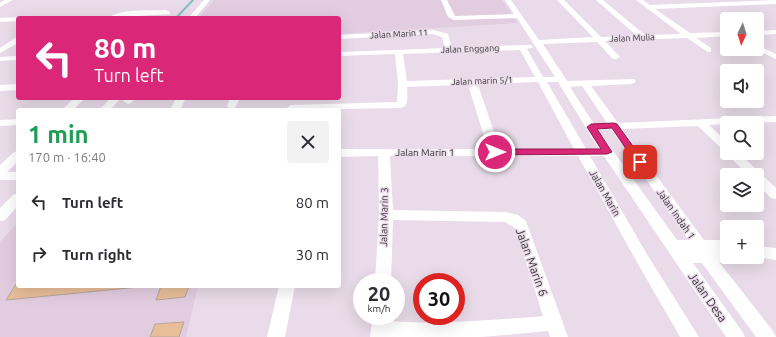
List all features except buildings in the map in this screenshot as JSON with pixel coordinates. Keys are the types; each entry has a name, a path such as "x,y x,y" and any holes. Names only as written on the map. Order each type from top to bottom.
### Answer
{"street":[{"path":"0,5 10,0"},
{"path":"193,16 207,0"},
{"path":"444,0 451,17 454,18 520,16"},
{"path":"508,0 541,43"},
{"path":"516,0 541,43"},
{"path":"560,0 616,57"},
{"path":"599,0 643,37"},
{"path":"639,0 708,50"},
{"path":"649,7 776,2"},
{"path":"115,16 118,14 143,12 166,12 166,16"},
{"path":"0,20 16,19"},
{"name":"Jalan Marin 11","path":"341,37 433,32 445,36 448,49"},
{"path":"764,33 776,32"},
{"name":"Jalan Mulia","path":"541,43 720,34"},
{"path":"0,51 16,41"},
{"name":"Jalan Enggang","path":"341,54 522,47 541,43"},
{"name":"Jalan Desa","path":"541,43 563,82 607,152 736,337"},
{"name":"Jalan Marin","path":"522,47 643,260 690,337"},
{"path":"764,50 774,55"},
{"path":"291,105 397,106 402,103 403,84 399,51"},
{"path":"0,59 16,58"},
{"name":"Jalan marin 5/1","path":"403,84 540,79 584,84 631,81"},
{"name":"Jalan Indah 1","path":"584,84 703,251 767,337"},
{"path":"0,88 16,87"},
{"path":"474,88 495,152"},
{"path":"69,108 78,100"},
{"path":"106,108 114,100"},
{"path":"591,127 776,119"},
{"path":"0,123 16,122"},
{"path":"700,122 720,141"},
{"name":"Jalan Marin 1","path":"341,152 607,152"},
{"name":"Jalan Marin 3","path":"383,273 386,215 384,152"},
{"path":"6,175 16,158"},
{"path":"739,160 748,168"},
{"path":"764,184 776,195"},
{"path":"0,216 16,200"},
{"name":"Jalan Marin 6","path":"386,215 505,217 517,222 521,225 556,330"},
{"path":"703,251 720,246"},
{"path":"676,252 703,251 720,255"},
{"path":"764,253 776,254"},
{"path":"276,337 287,288"},
{"path":"380,327 408,331 457,332 556,330"}],"shaded area":[{"path":"214,0 502,0 518,23 341,34 341,16 200,16"},
{"path":"16,224 16,288 198,288 186,337 0,337 0,242"}],"waterway":[{"path":"178,16 193,0"}],"route":[{"path":"495,152 607,152 591,127 614,126 640,162"}]}
